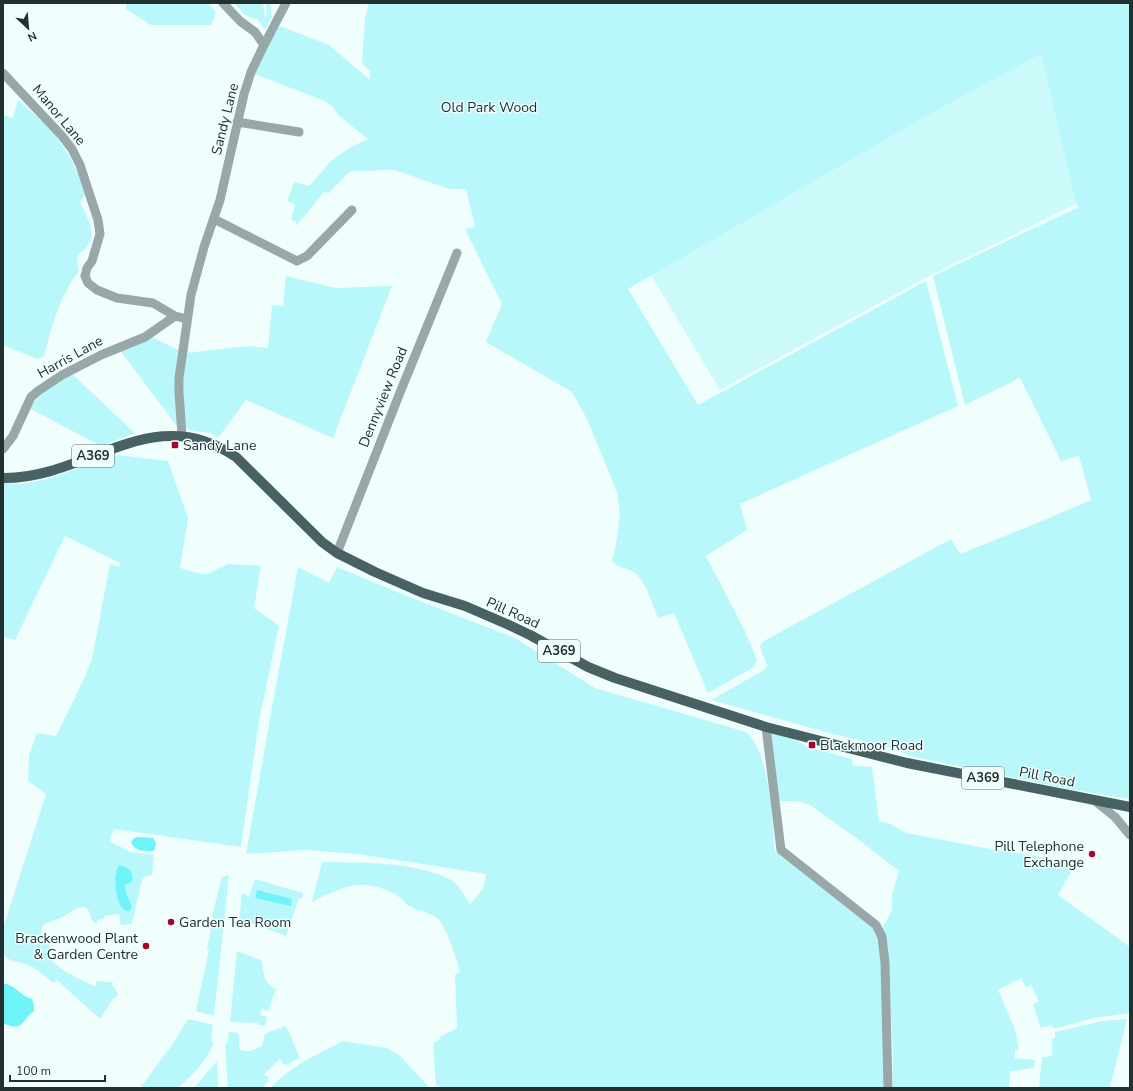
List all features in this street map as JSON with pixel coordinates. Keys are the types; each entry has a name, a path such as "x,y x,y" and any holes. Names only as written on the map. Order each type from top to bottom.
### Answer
{"main road":[{"name":"Pill Road","path":"3,478 35,476 150,437 182,436 213,444 236,457 322,542 337,553 375,572 418,590 465,606 530,634 588,667 615,678 766,726 907,763 1094,800"},
{"name":"A369","path":"1094,800 1126,808"}],"street":[{"path":"223,3 240,21 255,32 264,45"},
{"name":"Sandy Lane","path":"182,436 179,385 191,295 204,247 214,219 231,154 237,122 252,72 286,3"},
{"name":"Manor Lane","path":"3,73 62,136 72,149 80,165 98,220 100,234 92,261 87,268 85,276 88,283 97,290 117,298 153,303 175,316 187,318"},
{"path":"237,122 299,132"},
{"path":"214,219 297,261 307,256 352,210"},
{"name":"Dennyview Road","path":"337,553 398,395 457,253"},
{"name":"Harris Lane","path":"3,449 13,436 31,397 38,391 62,375 101,355 145,337 175,316"},
{"path":"766,726 781,850 876,926 882,937 885,963 888,1088"},
{"name":"Pill Road","path":"1094,800 1126,826 1130,835"},
{"path":"1115,817 1126,808"}],"shaded area":[{"path":"1041,54 1076,204 929,276 720,390 651,275 923,118"}],"green space":[{"path":"126,3 209,3 216,13 211,25 151,25 126,9"},
{"path":"234,3 263,3 265,18 267,14 266,3 270,3 272,17 265,30 258,20 245,15"},
{"name":"Old Park Wood","path":"369,3 1130,3 1130,799 1074,790 915,757 884,746 833,734 711,700 764,670 767,666 760,647 762,642 951,539 960,554 1091,500 1079,456 1061,461 1020,378 965,405 933,276 1079,207 1076,204 1041,54 923,118 628,289 698,405 926,281 958,406 740,504 747,530 706,556 745,631 757,660 754,667 708,693 674,613 658,618 648,593 638,576 634,572 619,567 612,561 620,514 617,492 586,417 572,392 486,342 502,304 465,229 475,227 466,189 449,189 395,170 352,171 348,173 329,193 324,192 296,226 296,221 291,220 295,205 287,201 294,182 309,186 331,161 351,147 368,139 338,115 334,108 325,101 254,74 265,48 280,26 329,45 370,80 370,71 362,64 365,18"},
{"path":"18,100 51,129 71,159 86,193 80,203 88,219 91,230 90,242 78,255 77,262 79,271 72,280 62,301 44,356 37,359 3,345 3,115 13,118"},
{"path":"286,276 335,288 392,286 333,438 246,400 218,438 210,433 188,430 184,416 185,353 249,346 268,348 272,305 283,306"},
{"path":"150,336 180,351 176,425 119,349"},
{"path":"71,373 135,433 101,446 29,408 48,389"},
{"path":"118,455 168,461 188,518 180,568 201,574 207,574 228,564 261,566 254,608 279,626 259,721 241,847 114,829 109,841 131,852 154,855 152,875 146,876 142,880 132,924 121,925 119,914 104,916 104,919 97,920 97,924 92,920 88,909 84,907 77,908 61,918 44,924 43,926 43,940 49,942 52,959 60,968 95,987 97,981 113,982 112,986 115,988 118,995 113,999 100,1019 57,980 53,983 44,975 26,964 12,961 6,957 3,954 3,928 46,794 28,781 29,755 37,733 56,736 83,681 92,659 110,564 119,567 120,563 65,536 15,640 3,637 3,483 21,484 44,480","holes":["122,865 128,868 131,883 126,884 125,890 132,906 117,894 115,884"]},
{"path":"298,567 329,583 337,567 515,638 595,688 746,732 754,742 761,756 765,771 771,804 775,851 875,929 880,937 885,1088 444,1088 436,1085 433,1043 441,1039 439,1037 457,1028 455,975 460,971 443,925 434,916 411,907 395,894 372,886 362,885 343,888 312,902 322,862 387,864 435,873 453,881 470,904 483,889 486,874 358,854 305,850 246,854"},
{"path":"771,733 789,737 808,747 852,759 853,765 872,767 879,821 890,824 906,833 1047,858 1067,864 1073,868 1058,895 1130,947 1130,1013 1094,1018 1054,1029 1052,1025 1041,1028 1033,1004 1039,1001 1031,985 1026,988 1021,978 998,990 1015,1029 1019,1050 1015,1050 1015,1058 1035,1060 1034,1068 1010,1071 1009,1088 893,1088 893,1053 887,941 882,929 892,910 892,895 899,871 810,805 797,801 778,801"},
{"path":"229,875 214,1016 196,1011 209,950 207,949 212,916 222,877"},
{"path":"255,879 303,893 302,899 299,898 286,936 242,920 238,932 242,893 249,896","holes":["257,891 292,899 291,905 255,898"]},
{"path":"237,951 261,960 266,980 276,989 268,1011 262,1009 260,1015 267,1017 266,1025 258,1025 258,1023 230,1022"},
{"path":"188,1019 213,1025 211,1041 214,1043 203,1062 194,1073 177,1088 140,1088 172,1045"},
{"path":"1127,1019 1110,1088 1039,1088 1042,1057 1052,1056 1052,1039 1055,1038 1055,1032 1103,1021"},
{"path":"285,1026 300,1058 286,1065 283,1064 280,1059 264,1074 269,1080 262,1088 228,1088 225,1044 228,1043 229,1032 237,1033 239,1035 239,1049 248,1051 262,1046 265,1034"},
{"path":"343,1041 387,1048 399,1055 430,1088 270,1088 295,1067"},
{"path":"217,1061 218,1088 194,1088"}],"water":[{"path":"137,837 153,838 156,843 155,849 153,851 143,851 135,848 131,842"},
{"path":"120,865 126,867 132,873 131,883 126,884 125,886 126,893 132,906 130,911 124,910 118,901 115,880"},
{"path":"257,890 292,899 291,906 255,898"},
{"path":"3,983 12,986 24,996 32,999 34,1011 19,1026 15,1027 3,1023"}],"place":[{"name":"Sandy Lane","path":"175,445"},
{"name":"Blackmoor Road","path":"812,745"},
{"name":"Pill Telephone Exchange","path":"1092,854"},
{"name":"Garden Tea Room","path":"171,922"},
{"name":"Brackenwood Plant & Garden Centre","path":"146,946"}]}
